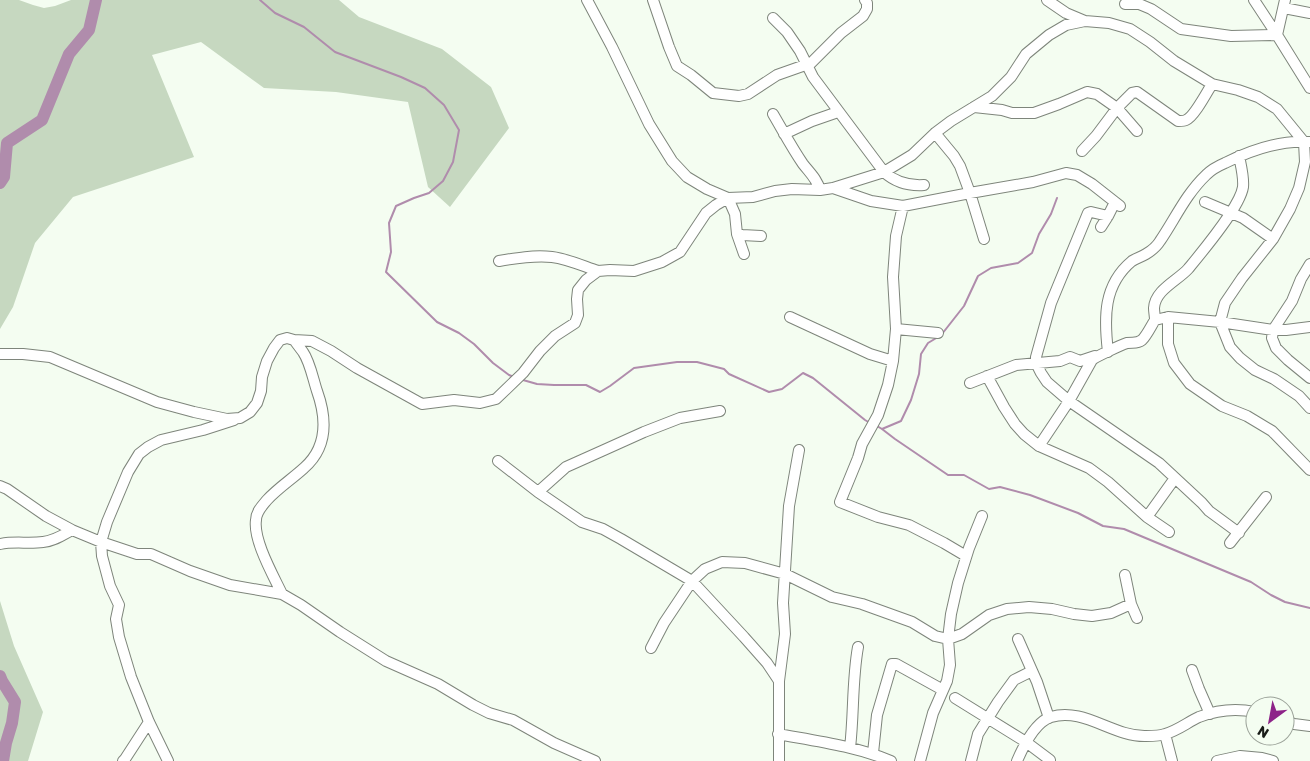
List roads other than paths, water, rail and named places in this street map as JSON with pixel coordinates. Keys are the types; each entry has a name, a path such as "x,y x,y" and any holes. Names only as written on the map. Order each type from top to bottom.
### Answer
{"street":[{"path":"587,0 649,124 672,161 687,177 707,190 728,198 753,197 792,189 820,190 833,188 884,172 912,155 951,121 992,96 1010,77 1026,54 1049,35 1066,25 1085,21 1109,23 1130,29 1174,61 1212,84 1258,97 1277,109 1307,142 1305,162 1299,188 1290,209 1273,239 1225,303 1220,322 1230,347 1240,358 1255,370 1274,379 1299,396 1310,408"},
{"path":"652,0 676,66 691,75 712,93 739,96 748,94 777,76 811,63 841,33 863,16 867,9 865,0"},
{"path":"1047,0 1066,13 1085,21"},
{"path":"1254,0 1310,88"},
{"path":"1125,4 1140,4 1180,28 1231,36 1277,35"},
{"path":"1277,35 1285,4 1310,12"},
{"path":"773,18 800,50 812,77 884,172 898,182 924,185"},
{"path":"1082,151 1132,92 1137,92 1178,121 1185,121 1195,110 1212,84"},
{"path":"974,107 1034,113 1087,92 1097,94 1117,108 1138,131"},
{"path":"784,134 838,112"},
{"path":"773,114 803,164 818,181 820,190"},
{"path":"936,133 960,166 984,239"},
{"path":"1108,352 1106,312 1108,301 1119,274 1136,258 1146,254 1159,242 1175,216 1206,175 1213,169 1257,149 1277,144 1307,142"},
{"path":"970,383 1016,365 1060,361 1070,358 1080,361 1108,352 1129,342 1136,343 1142,340 1155,320 1154,306 1160,293 1181,277 1188,269 1239,198 1243,188 1243,179 1239,156"},
{"path":"833,188 871,201 903,206 970,192 1033,182 1066,173 1077,175 1092,184 1117,204 1101,227"},
{"path":"728,198 736,214 737,234 744,254"},
{"path":"500,261 515,258 552,257 598,271 634,271 662,262 680,252 706,213 716,204 728,198"},
{"path":"1205,202 1248,221 1273,239"},
{"path":"903,206 895,244 893,277 896,329 893,361 888,385 876,420 862,444 840,502 878,517 909,525 966,556"},
{"path":"1108,216 1088,213 1051,303 1036,363 1047,382 1069,401 1159,463 1209,511 1239,533"},
{"path":"737,234 761,236"},
{"path":"1310,264 1301,279 1292,301 1273,330 1272,338 1276,348 1310,378"},
{"path":"168,761 149,722 131,677 119,637 116,619 119,605 110,586 102,556 101,542 107,522 128,472 139,454 161,440 218,426 250,412 257,403 261,391 262,377 267,361 280,340 287,338 312,342 422,404 454,400 480,403 496,399 514,383 554,336 575,323 578,314 578,290 586,280 598,271"},
{"path":"790,317 870,354 893,361"},
{"path":"1155,320 1168,317 1273,330 1310,327"},
{"path":"1168,317 1168,344 1171,354 1174,363 1190,384 1222,406 1247,416 1272,431 1310,470"},
{"path":"896,329 938,332"},
{"path":"282,594 266,561 256,532 256,518 260,508 271,496 306,467 317,453 324,438 320,399 304,353 294,340"},
{"path":"0,354 23,354 50,358 157,402 227,419 240,418"},
{"path":"1039,446 1069,401 1095,356"},
{"path":"987,376 1015,424 1024,434 1039,446 1089,468 1108,482 1147,517 1168,532"},
{"path":"538,492 566,467 612,446 680,418 720,411"},
{"path":"778,761 779,681 786,634 783,603 789,506 799,450"},
{"path":"498,461 538,492 582,522 621,538 692,581 767,663 779,681"},
{"path":"1147,517 1175,478"},
{"path":"0,486 46,516 72,530 101,542 138,554 151,554 190,572 230,586 282,594 386,661 438,684 472,705 489,713 513,720 554,743 595,761"},
{"path":"1230,544 1266,497"},
{"path":"920,761 933,713 947,681 950,665 948,639 958,583 966,556 982,516"},
{"path":"0,544 44,542 60,537 72,530"},
{"path":"651,648 664,623 692,581 705,568 722,562 745,563 785,574 832,597 862,604 912,622 935,636 948,639 962,634 989,615 1007,609 1029,607 1092,616 1111,613 1131,604"},
{"path":"1125,575 1131,604 1137,618"},
{"path":"1018,639 1049,718"},
{"path":"850,748 858,647"},
{"path":"873,753 877,715 892,664 896,664 943,690"},
{"path":"1192,670 1210,714"},
{"path":"971,761 978,734 988,718 1014,680 1032,671"},
{"path":"955,698 1026,742 1050,760"},
{"path":"1017,761 1026,742 1036,729 1049,718 1068,714 1093,721 1123,733 1145,736 1165,734 1200,717 1220,711 1245,710"},
{"path":"122,761 149,722"},
{"path":"1295,724 1310,726"},
{"path":"778,734 832,743 873,753 891,761"},
{"path":"1165,734 1172,761"},
{"path":"1216,761 1240,756 1273,761"}],"waterway":[{"path":"0,183 4,177 7,143 42,120 69,54 89,30 96,0"},
{"path":"260,0 275,13 304,27 335,52 425,88 444,105 459,130 453,162 443,181 429,193 396,206 389,223 391,252 386,272 437,322 459,333 474,344 493,363 514,377"},
{"path":"942,334 964,306 978,276 991,268 1018,263 1032,253 1057,198"},
{"path":"882,429 901,421 911,400 919,374 921,354 928,343 938,337"},
{"path":"523,380 537,384 586,385 600,392 634,368 677,362 697,362 724,369 729,374 769,392 782,389 803,373 813,378 870,423"},
{"path":"877,426 948,475 964,475 989,489 1000,487 1030,495 1078,513 1103,526 1124,529 1251,582 1285,602 1310,608"},
{"path":"0,676 15,702 3,761"}]}
